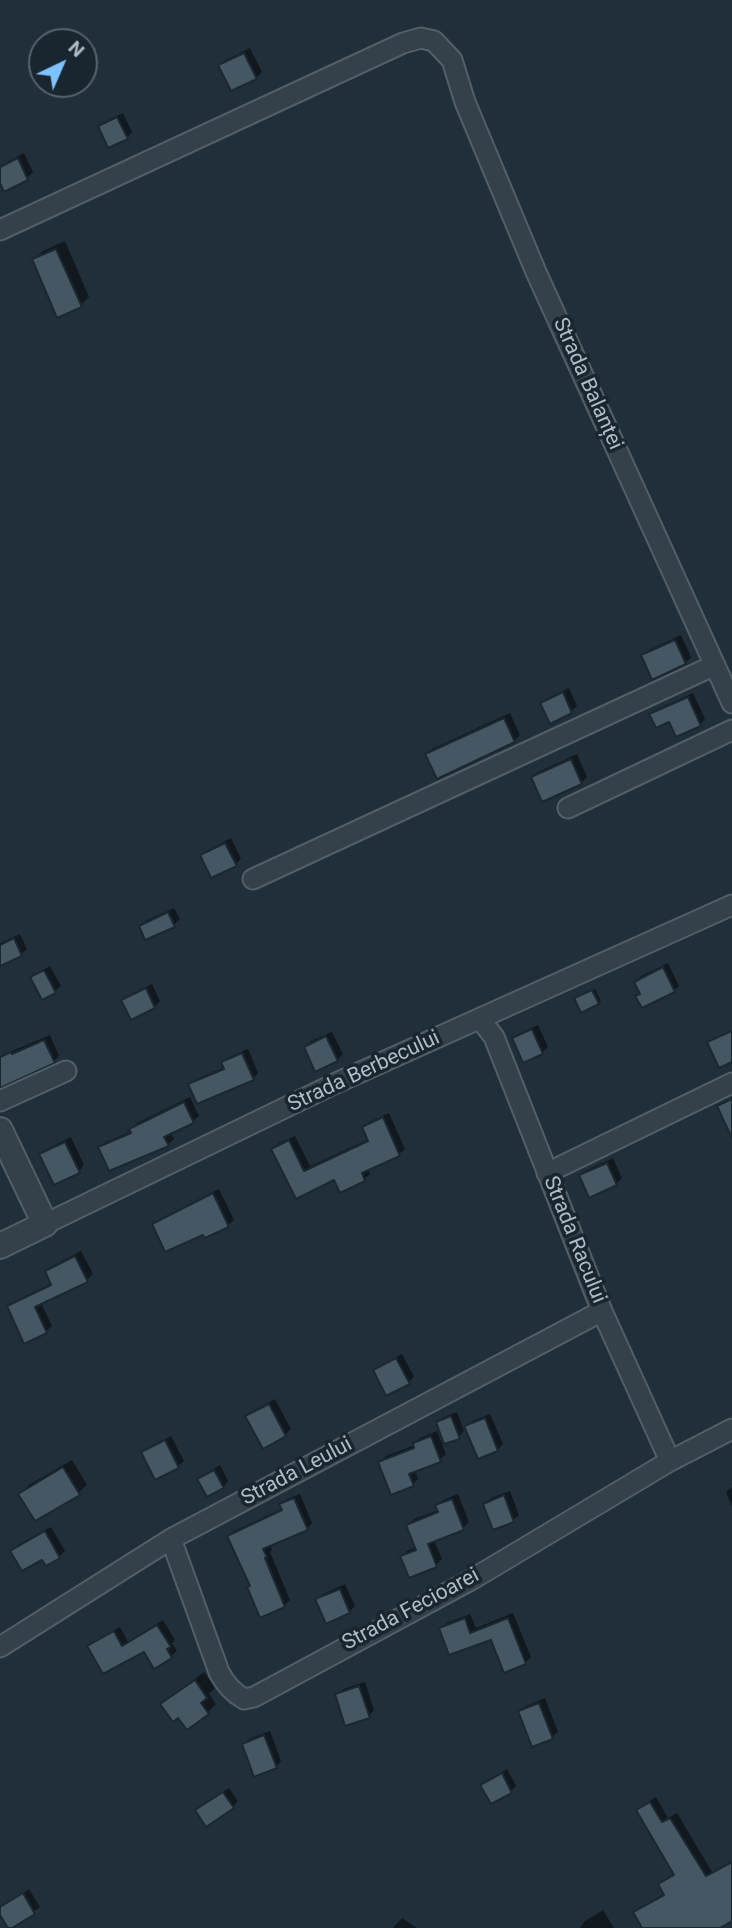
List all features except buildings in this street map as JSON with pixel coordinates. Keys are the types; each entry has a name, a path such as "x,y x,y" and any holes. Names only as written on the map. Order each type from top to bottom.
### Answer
{"street":[{"name":"Strada Balanței","path":"0,230 403,43 421,38 434,41 452,60 465,102 521,237 732,703"},
{"path":"253,879 715,666"},
{"path":"568,807 732,730"},
{"name":"Strada Berbecului","path":"0,1246 334,1084 732,905"},
{"name":"Strada Racului","path":"480,1019 494,1037 602,1311 670,1461"},
{"path":"0,1101 66,1071"},
{"path":"547,1173 732,1083"},
{"path":"0,1130 45,1223"},
{"name":"Strada Leului","path":"0,1647 172,1539 602,1311"},
{"name":"Strada Fecioarei","path":"172,1539 219,1672 234,1693 244,1699 254,1697 347,1644 471,1580 670,1461 732,1430"}]}
